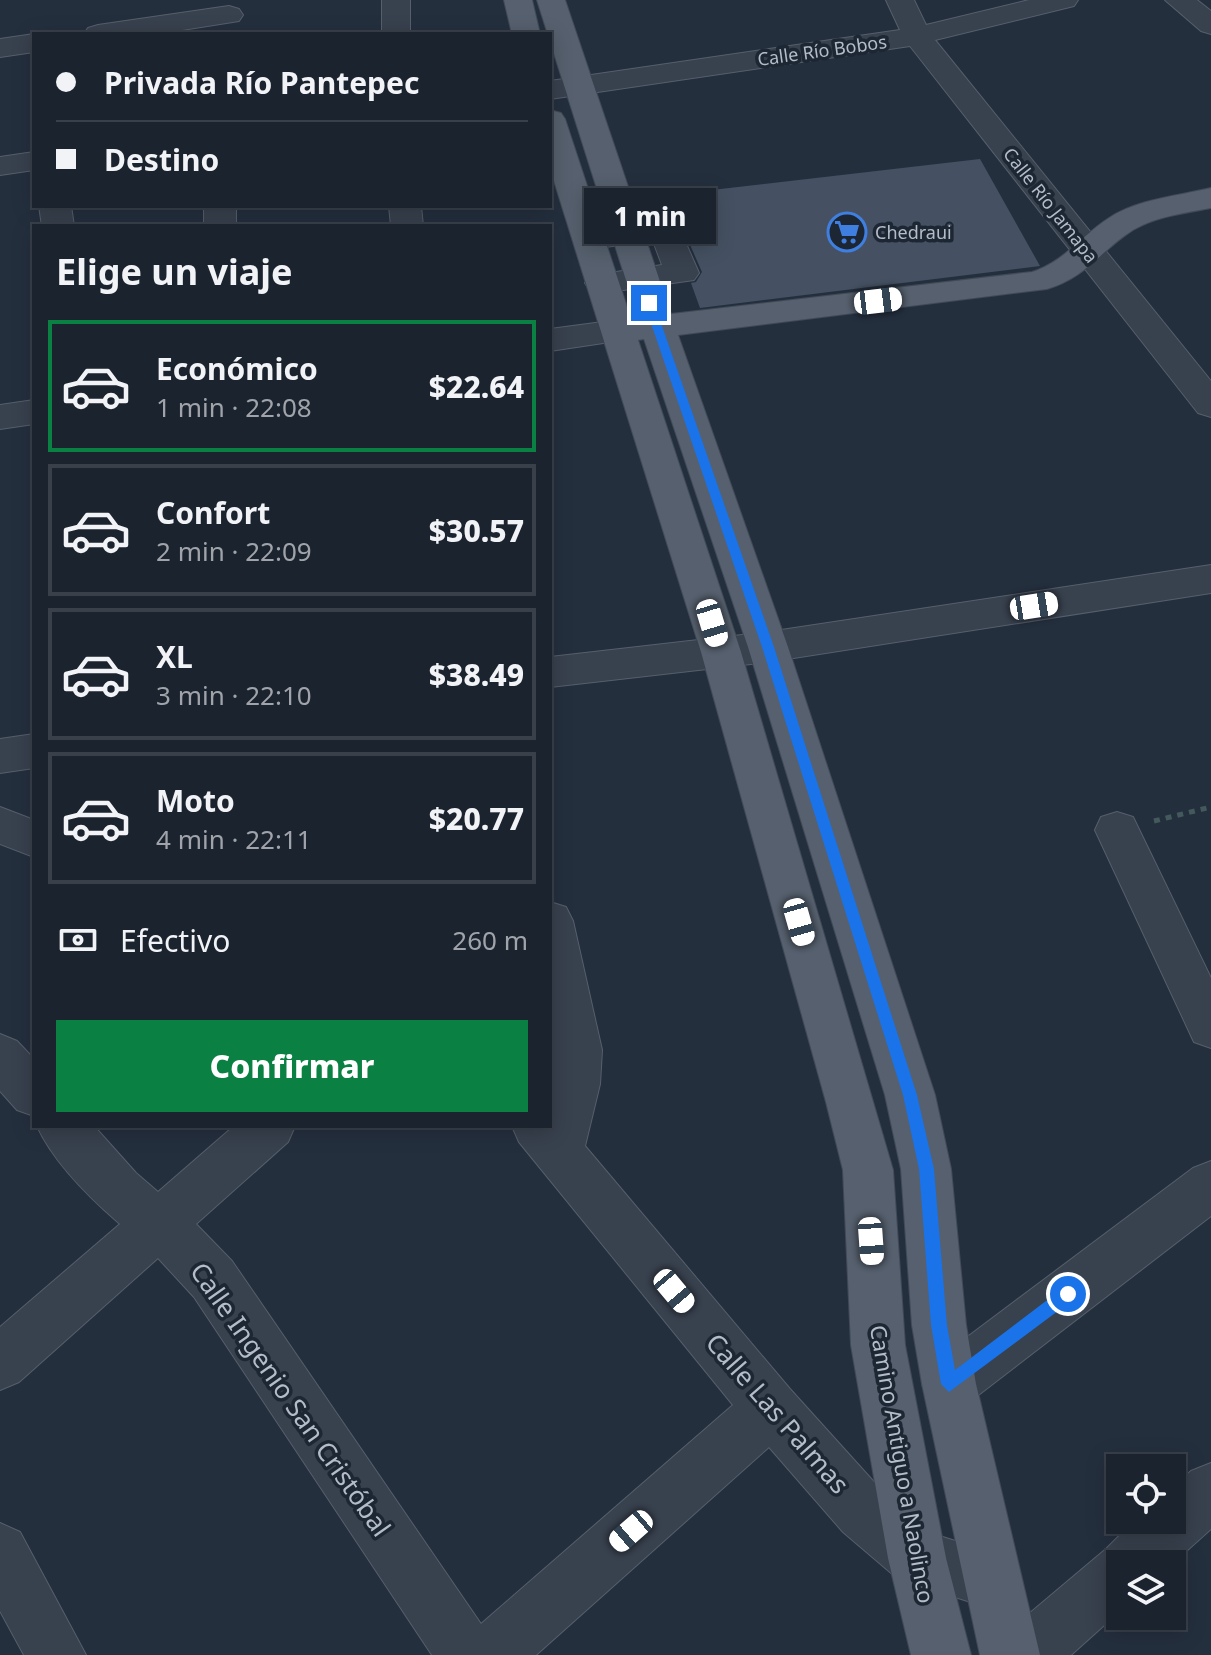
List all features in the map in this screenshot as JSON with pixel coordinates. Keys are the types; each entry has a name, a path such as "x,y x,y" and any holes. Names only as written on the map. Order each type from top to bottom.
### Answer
{"main road":[{"path":"518,0 526,32"},
{"name":"Camino Antiguo a Naolinco","path":"551,0 559,98 638,330 721,652 868,1170 878,1345 917,1558 941,1655"},
{"path":"638,330 1035,282 1058,276 1124,222 1211,198"},
{"name":"Camino Antiguo a Naolinco","path":"638,330 768,647 910,1095 926,1169 939,1325 949,1384 1010,1655"}],"street":[{"path":"396,0 396,32"},
{"name":"Calle Río Jamapa","path":"900,0 917,36 1211,405"},
{"name":"Calle Río Bobos","path":"559,98 917,36 1064,0"},
{"path":"1179,0 1211,25"},
{"path":"113,32 229,16"},
{"path":"0,48 32,43"},
{"path":"0,166 32,161"},
{"path":"608,237 665,230 682,273 622,280"},
{"path":"552,340 638,330"},
{"path":"0,417 32,412"},
{"path":"552,672 768,647 1211,579"},
{"path":"0,756 32,751"},
{"path":"0,825 32,838"},
{"path":"1117,830 1211,1027"},
{"path":"548,1139 576,1084 578,1050 552,930"},
{"path":"0,1056 32,1092"},
{"name":"Calle Ingenio San Cristóbal","path":"64,1128 118,1190 157,1223 213,1279 467,1655"},
{"path":"0,1363 268,1128"},
{"name":"Calle Las Palmas","path":"548,1139 771,1408 854,1502 917,1558 992,1580"},
{"path":"949,1384 1211,1185"},
{"path":"491,1655 771,1408"},
{"path":"1145,1550 1211,1491"},
{"path":"0,1552 56,1655"},
{"path":"1026,1655 1106,1584"}],"path":[{"path":"1117,830 1211,807"}],"building":[{"name":"Chedraui","path":"980,159 1040,266 700,308 691,283 696,282 702,272 680,222 668,218 660,196"}],"place":[{"name":"Chedraui","path":"847,232"}],"route":[{"path":"649,303 768,647 910,1095 926,1169 939,1325 949,1384 1068,1294"}]}
